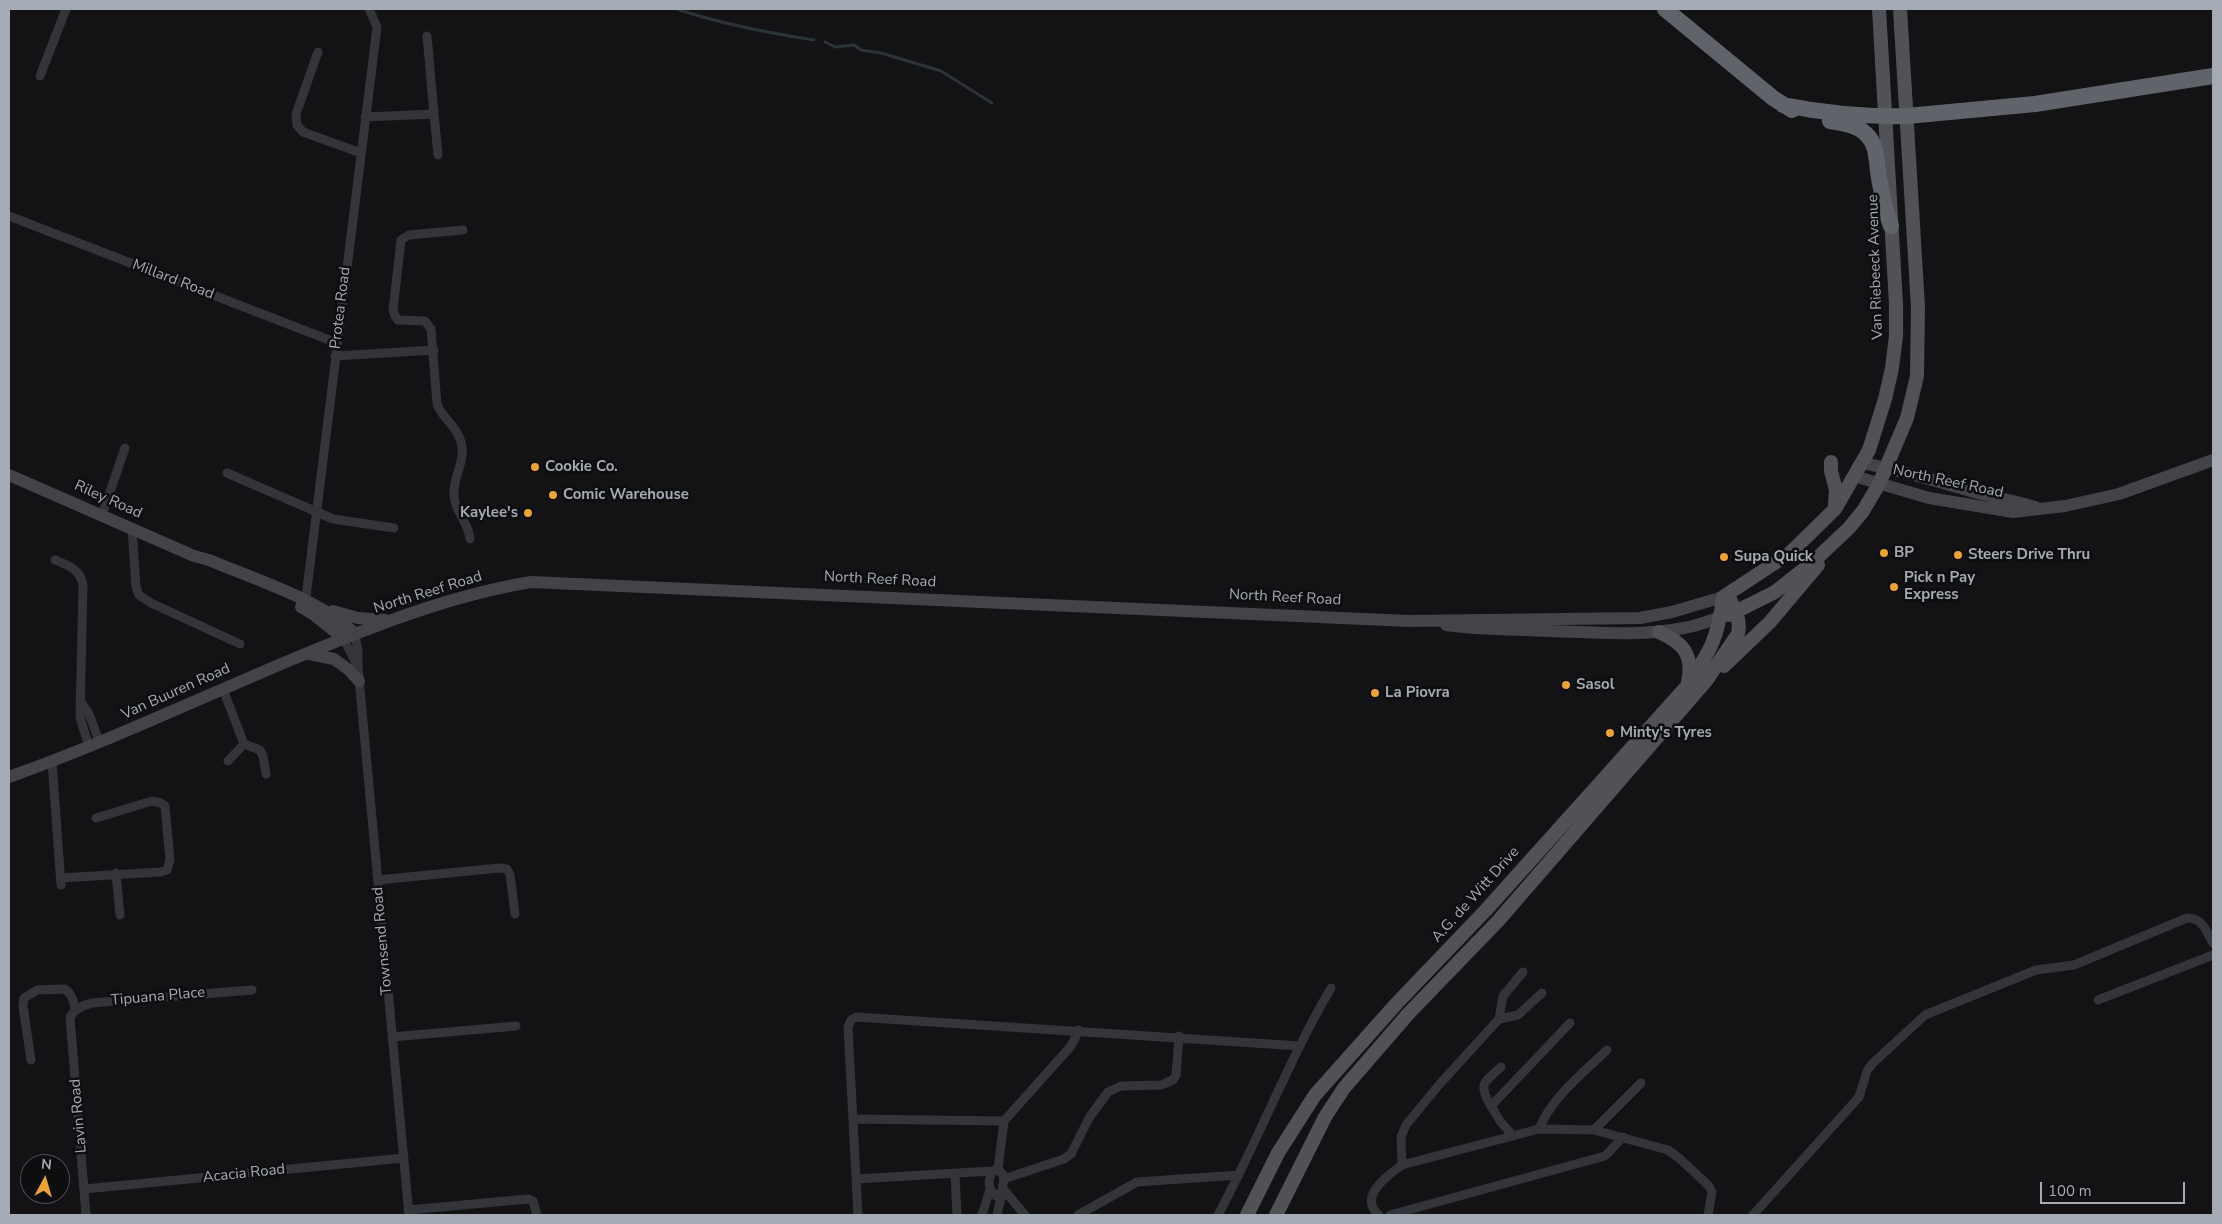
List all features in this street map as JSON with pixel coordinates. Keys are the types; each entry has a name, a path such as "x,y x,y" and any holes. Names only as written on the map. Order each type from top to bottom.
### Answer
{"highway":[{"path":"1665,9 1783,105 1812,118 1848,124 1865,132 1871,139 1876,151 1886,212 1891,226"},
{"path":"1783,105 1819,112 1886,117 1907,116 2035,104 2213,76"}],"main road":[{"name":"Van Riebeeck Avenue","path":"1726,597 1790,553 1835,509 1862,463 1874,435 1892,368 1896,336 1896,304 1879,9"},
{"path":"1706,681 1770,622 1863,511 1887,468 1907,418 1917,376 1918,308 1900,9"},
{"name":"North Reef Road","path":"1854,476 1929,498 2013,512 2065,506 2119,494 2213,460"},
{"path":"1831,462 1831,471 1836,490 1835,509"},
{"name":"North Reef Road","path":"1862,463 1983,494 2014,500 2037,508"},
{"name":"Riley Road","path":"9,475 194,556 209,560 305,605 348,635"},
{"path":"1721,618 1737,612 1775,592 1813,562 1849,528"},
{"name":"North Reef Road","path":"348,635 466,595 531,582 1412,621 1640,618 1672,612 1726,597"},
{"path":"1726,597 1737,612"},
{"name":"A.G. de Witt Drive","path":"1276,1215 1325,1117 1344,1088 1409,1013 1498,921 1688,685 1711,648 1726,597"},
{"name":"Riley Road","path":"305,605 322,609 342,621 348,635"},
{"path":"322,609 358,618 390,620"},
{"name":"A.G. de Witt Drive","path":"1247,1215 1294,1126 1315,1095 1397,1003 1706,681 1738,634 1740,626 1737,612"},
{"name":"North Reef Road","path":"1412,621 1497,631 1549,631 1611,635 1659,632 1685,628 1721,618"},
{"path":"1659,632 1675,639 1686,652 1690,669 1688,685"},
{"name":"Van Buuren Road","path":"9,777 94,745 348,635"},
{"path":"307,654 334,659 350,670 359,681"},
{"path":"1397,1003 1409,1013"},
{"path":"1370,1032 1383,1042"}],"street":[{"path":"40,76 66,9"},
{"name":"Protea Road","path":"305,605 377,27 369,9"},
{"path":"427,36 438,155"},
{"path":"318,52 296,114 297,125 303,132 361,153"},
{"path":"365,117 434,114"},
{"name":"Millard Road","path":"9,216 337,343"},
{"path":"463,230 405,236 400,244 394,316 398,320 420,320 429,324 434,350 437,404 440,413 456,428 461,440 463,454 454,495 456,506 469,529 470,539"},
{"path":"335,356 434,350"},
{"path":"102,515 125,448"},
{"path":"227,473 333,519 394,528"},
{"path":"132,528 136,587 139,595 151,603 240,644"},
{"path":"55,560 72,566 79,572 83,585 80,700 89,714 94,745"},
{"name":"Townsend Road","path":"348,635 358,668 409,1213"},
{"path":"223,689 244,744 260,750 266,774"},
{"path":"228,762 244,744"},
{"path":"52,762 61,881 116,873 160,872 167,870 170,860 165,806 161,803 152,801 96,818"},
{"path":"378,880 499,868 507,869 510,875 515,914"},
{"path":"116,873 120,915"},
{"path":"1753,1215 1859,1097 1867,1071 1872,1064 1925,1015 2036,970 2074,965 2187,918 2193,917 2200,920 2213,943"},
{"path":"2098,1000 2213,955"},
{"path":"1402,1165 1401,1137 1406,1125 1438,1086 1499,1019 1503,996 1523,972"},
{"path":"1218,1215 1240,1176 1300,1046 1331,988"},
{"path":"31,1060 23,1006 26,995 37,990 68,990 72,996 73,1013"},
{"name":"Tipuana Place","path":"73,1013 92,1003 252,990"},
{"path":"1499,1019 1518,1015 1542,993"},
{"name":"Lavin Road","path":"73,1013 86,1215"},
{"path":"858,1215 848,1027 851,1020 856,1017 1179,1036 1300,1046"},
{"path":"1491,1106 1570,1023"},
{"path":"392,1037 516,1026"},
{"path":"982,1215 990,1189 989,1181 995,1170 1004,1121 1071,1046 1079,1030"},
{"path":"1004,1179 1064,1159 1070,1154 1096,1107 1114,1088 1121,1086 1161,1085 1173,1080 1176,1075 1179,1036"},
{"path":"1539,1129 1543,1118 1554,1104 1607,1050"},
{"path":"1501,1067 1485,1081 1483,1087 1484,1094 1500,1122 1513,1136"},
{"path":"1594,1130 1641,1083"},
{"path":"853,1119 1004,1121"},
{"path":"1379,1215 1374,1211 1372,1202 1374,1192 1378,1184 1402,1165 1539,1129 1594,1130 1668,1150 1703,1179 1712,1192 1708,1215"},
{"path":"1390,1215 1605,1156 1623,1137"},
{"name":"Acacia Road","path":"85,1189 404,1158"},
{"path":"856,1179 995,1170 1003,1173 1004,1179 997,1215"},
{"path":"954,1174 956,1215"},
{"path":"1078,1215 1137,1182 1240,1176"},
{"path":"990,1189 996,1196 1003,1192"},
{"path":"1003,1192 1025,1215"},
{"path":"409,1213 528,1199 533,1201 536,1206 537,1215"}],"waterway":[{"path":"677,9 745,28 814,40"},
{"path":"825,42 835,47 854,45 861,50 881,53 941,71 992,103"}],"place":[{"name":"Cookie Co.","path":"535,467"},
{"name":"Comic Warehouse","path":"553,495"},
{"name":"Kaylee's","path":"528,513"},
{"name":"BP","path":"1884,553"},
{"name":"Steers Drive Thru","path":"1958,555"},
{"name":"Supa Quick","path":"1724,557"},
{"name":"Pick n Pay Express","path":"1894,587"},
{"name":"Sasol","path":"1566,685"},
{"name":"La Piovra","path":"1375,693"},
{"name":"Minty's Tyres","path":"1610,733"}]}
